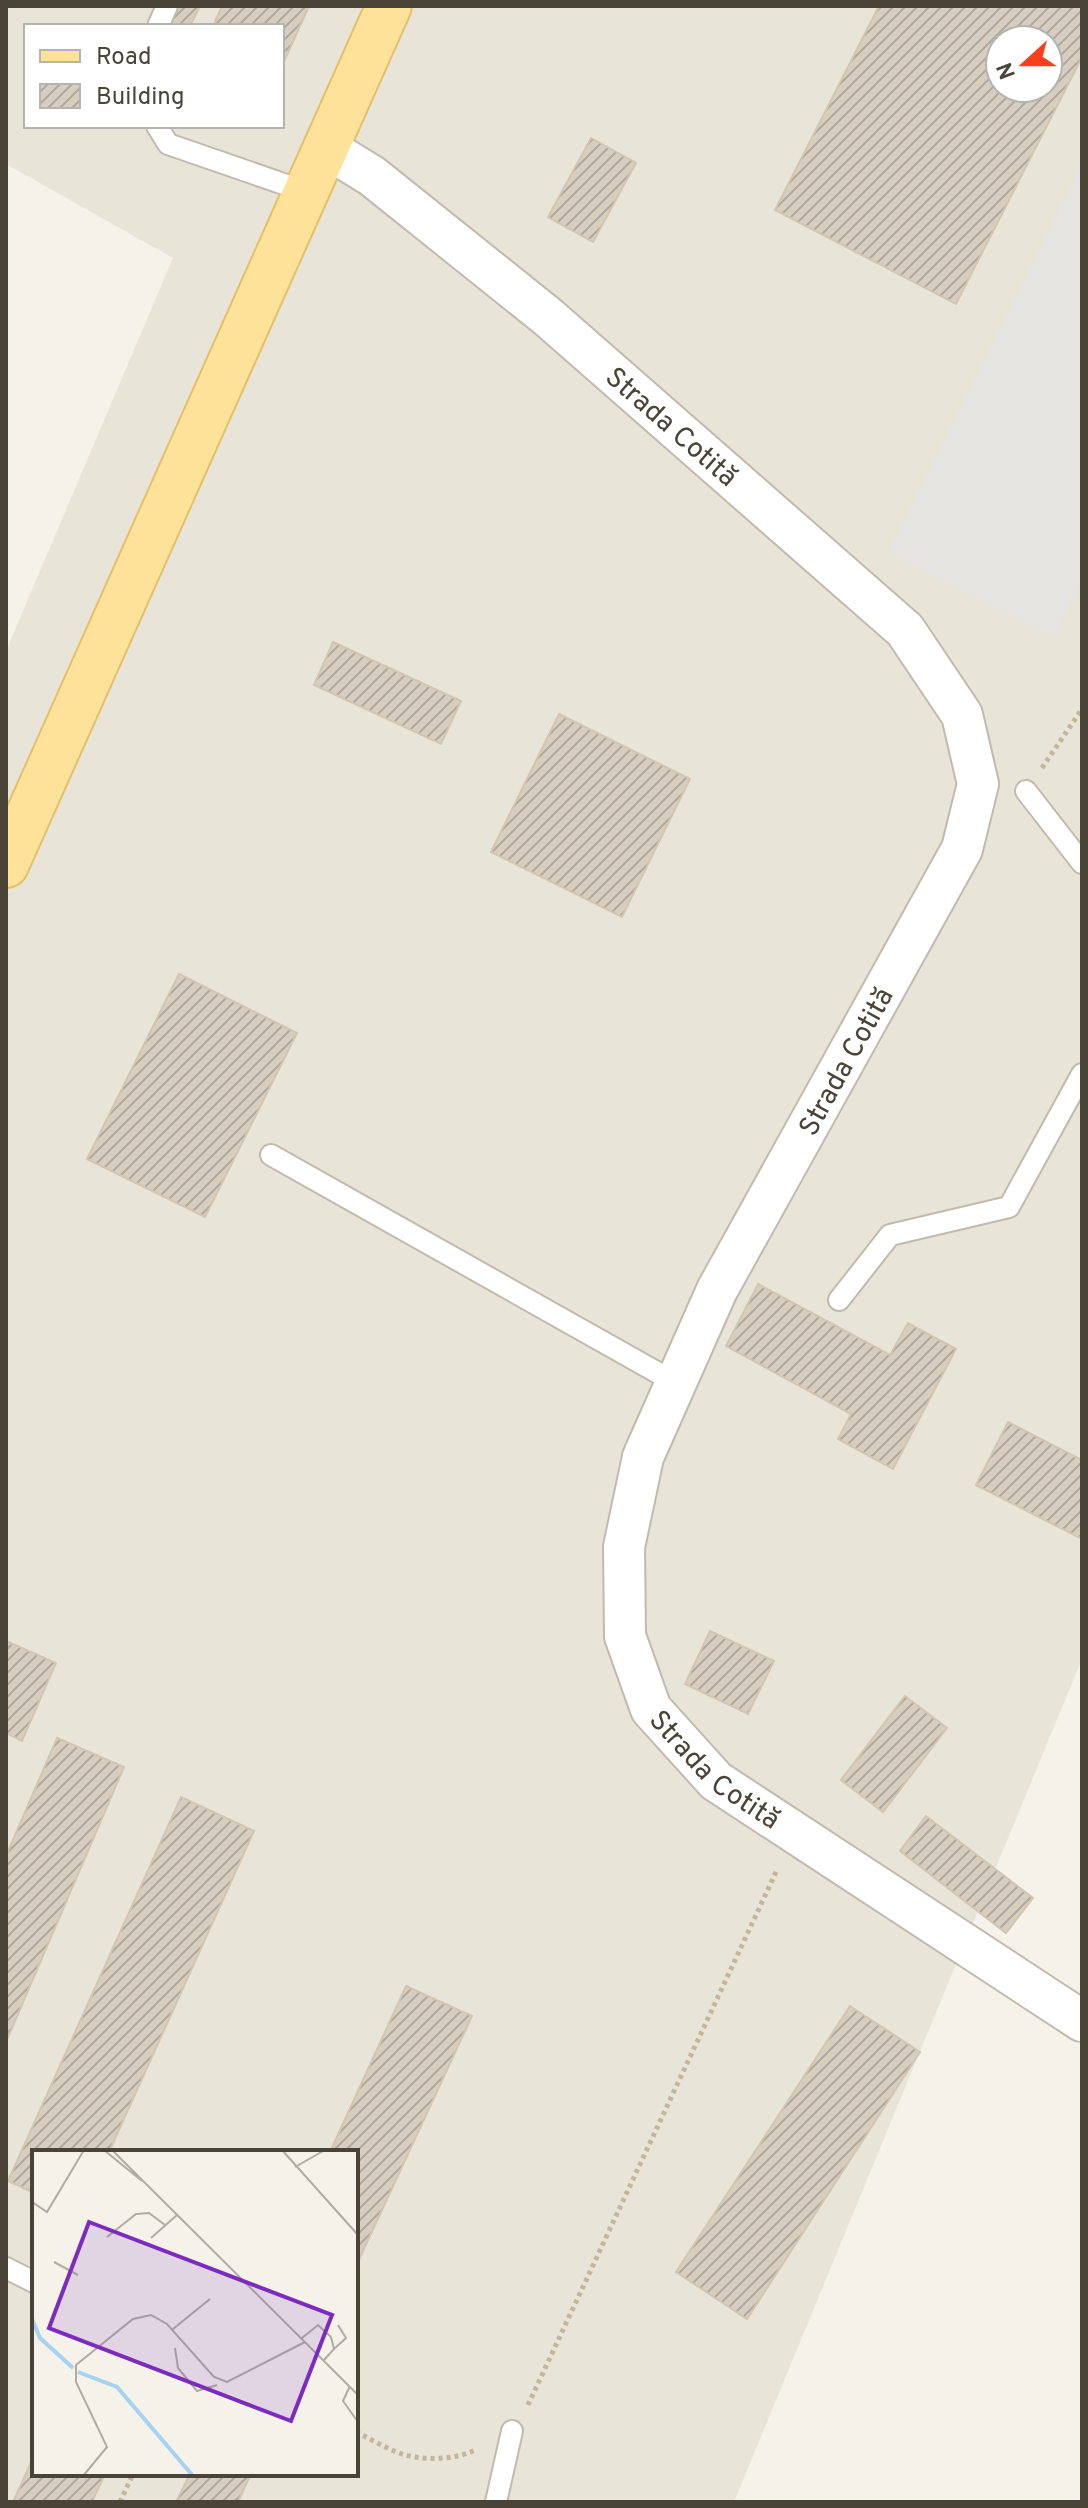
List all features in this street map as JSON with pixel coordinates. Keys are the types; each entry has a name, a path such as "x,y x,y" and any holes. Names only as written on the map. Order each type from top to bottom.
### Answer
{"main road":[{"path":"6,865 389,6"}],"street":[{"name":"Strada Cotită","path":"325,147 372,176 548,317 905,630 962,715 978,784 962,849 717,1290 643,1457 624,1547 625,1636 651,1709 716,1781 1082,2021"}],"lane":[{"path":"158,128 168,144 304,191"},
{"path":"1026,791 1082,863"},
{"path":"839,1300 890,1235 1009,1207 1082,1074"},
{"path":"271,1155 676,1383"},
{"path":"6,2268 32,2281"},
{"path":"496,2502 512,2431"}],"path":[{"path":"1026,791 1082,709"},
{"path":"358,2433 404,2455 436,2459 470,2453 512,2431 526,2409 795,1833"},
{"path":"120,2502 132,2476"}],"shaded area":[{"path":"6,6 1082,6 1082,1659 734,2502 6,2502 6,651 173,258 6,164"},
{"path":"1082,165 1082,580 1053,637 888,553"}],"building":[{"path":"179,6 200,6 191,24 170,24"},
{"path":"222,6 309,6 284,62 284,24 214,24"},
{"path":"879,6 1082,6 1082,57 1064,92 1064,24 984,24 984,104 1058,104 956,304 775,210"},
{"path":"591,138 636,163 593,242 548,217"},
{"path":"333,642 461,701 441,744 314,685"},
{"path":"559,714 690,779 622,917 491,852"},
{"path":"179,974 297,1033 205,1217 87,1159"},
{"path":"758,1284 890,1355 908,1323 956,1349 893,1469 838,1439 851,1414 726,1346"},
{"path":"1008,1422 1082,1460 1080,1538 976,1485"},
{"path":"710,1631 774,1661 748,1714 685,1684"},
{"path":"6,1641 56,1663 22,1741 6,1733"},
{"path":"905,1696 947,1728 883,1812 841,1780"},
{"path":"57,1738 124,1767 6,2042 6,1856"},
{"path":"181,1797 254,1831 110,2150 32,2150 32,2192 8,2181"},
{"path":"926,1816 1033,1898 1006,1933 900,1851"},
{"path":"406,1986 472,2016 358,2262 358,2150 331,2150"},
{"path":"850,2006 920,2052 747,2319 676,2272"},
{"path":"32,2460 32,2476 104,2476 92,2502 13,2502"},
{"path":"189,2476 250,2476 238,2502 176,2502"}]}
